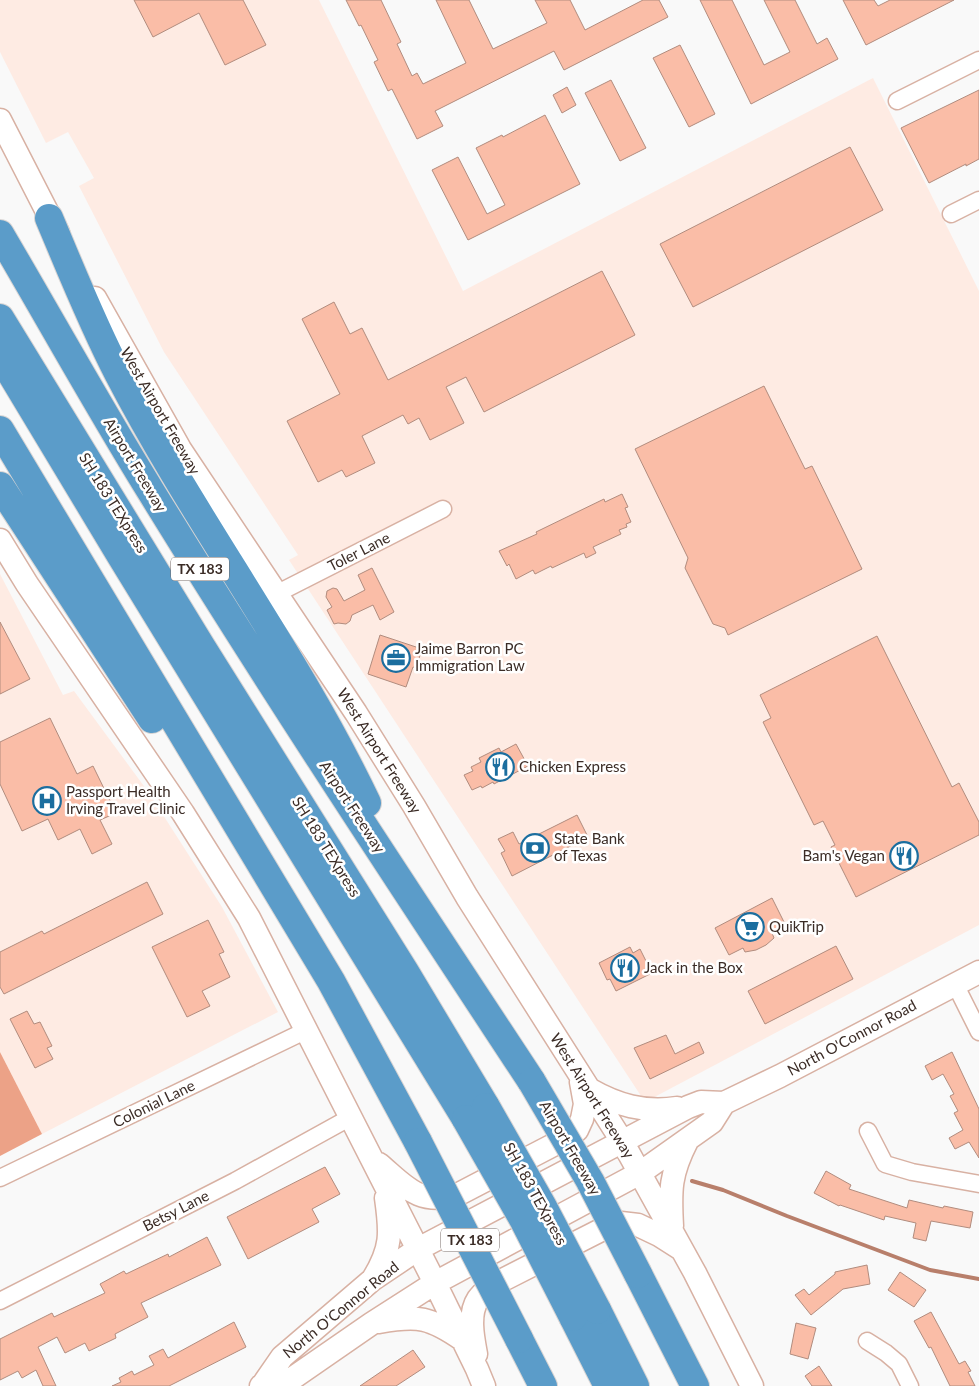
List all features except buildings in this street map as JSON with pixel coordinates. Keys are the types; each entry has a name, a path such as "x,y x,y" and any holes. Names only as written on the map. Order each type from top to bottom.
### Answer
{"highway":[{"path":"49,218 86,307 118,374 344,755 411,897"},
{"name":"Airport Freeway","path":"0,234 149,489 274,687 532,1082 590,1181 695,1386"},
{"name":"SH 183 TEXpress","path":"0,318 201,646 405,972 476,1113"},
{"name":"SH 183 TEXpress","path":"0,355 141,590 476,1113 543,1207 585,1314 608,1386"},
{"name":"TX 183","path":"0,430 331,981 471,1242 543,1386"},
{"path":"0,486 151,716 279,921 331,981"},
{"name":"SH 183 TEXpress","path":"585,1314 635,1386"}],"main road":[{"name":"West Airport Freeway","path":"0,120 7,142 180,449 356,713 414,806 467,897 622,1141 677,1241 752,1386"},
{"path":"0,540 27,584 183,813 249,918 418,1249 481,1377"},
{"name":"North O'Connor Road","path":"262,1386 282,1357 372,1280 418,1249 688,1107 701,1102 724,1103 780,1076 979,972"},
{"path":"584,1082 606,1099 626,1106 640,1109 667,1110 688,1107"},
{"path":"371,1157 410,1190 424,1197 442,1199 457,1195 559,1142 577,1130 582,1119 585,1104 584,1082"},
{"name":"North O'Connor Road","path":"262,1386 290,1380 371,1324 435,1283 640,1173 712,1122 724,1103"},
{"path":"481,1377 473,1334 473,1313 477,1300 489,1287 601,1230 621,1223 638,1225 677,1241 670,1200 672,1177 676,1161 687,1140"},
{"path":"372,1280 384,1260 389,1240 388,1214 383,1182"},
{"path":"371,1324 401,1318 420,1319 441,1325 463,1340"}],"street":[{"path":"897,101 979,60"},
{"path":"951,214 979,200"},
{"name":"Toler Lane","path":"276,594 442,509"},
{"path":"955,984 979,1032"},
{"name":"Colonial Lane","path":"0,1178 307,1030"},
{"name":"Betsy Lane","path":"0,1301 235,1180 351,1117"},
{"path":"868,1131 885,1164 912,1172 979,1184"},
{"path":"867,1341 899,1364 910,1386"}],"shaded area":[{"path":"0,0 319,0 463,291 873,78 979,291 979,925 645,1102 289,560 298,555 164,352 79,186 94,178 68,132 46,143 0,52"},
{"path":"0,574 63,695 74,691 149,793 222,907 278,1012 42,1134 0,1052"},
{"path":"0,1052 42,1134 0,1156"}],"waterway":[{"path":"692,1181 723,1190 930,1270 979,1279"}],"place":[{"name":"Jaime Barron PC Immigration Law","path":"396,658"},
{"name":"Chicken Express","path":"500,767"},
{"name":"Passport Health Irving Travel Clinic","path":"47,801"},
{"name":"State Bank of Texas","path":"535,848"},
{"name":"Bam's Vegan","path":"904,856"},
{"name":"QuikTrip","path":"750,927"},
{"name":"Jack in the Box","path":"625,968"}]}
